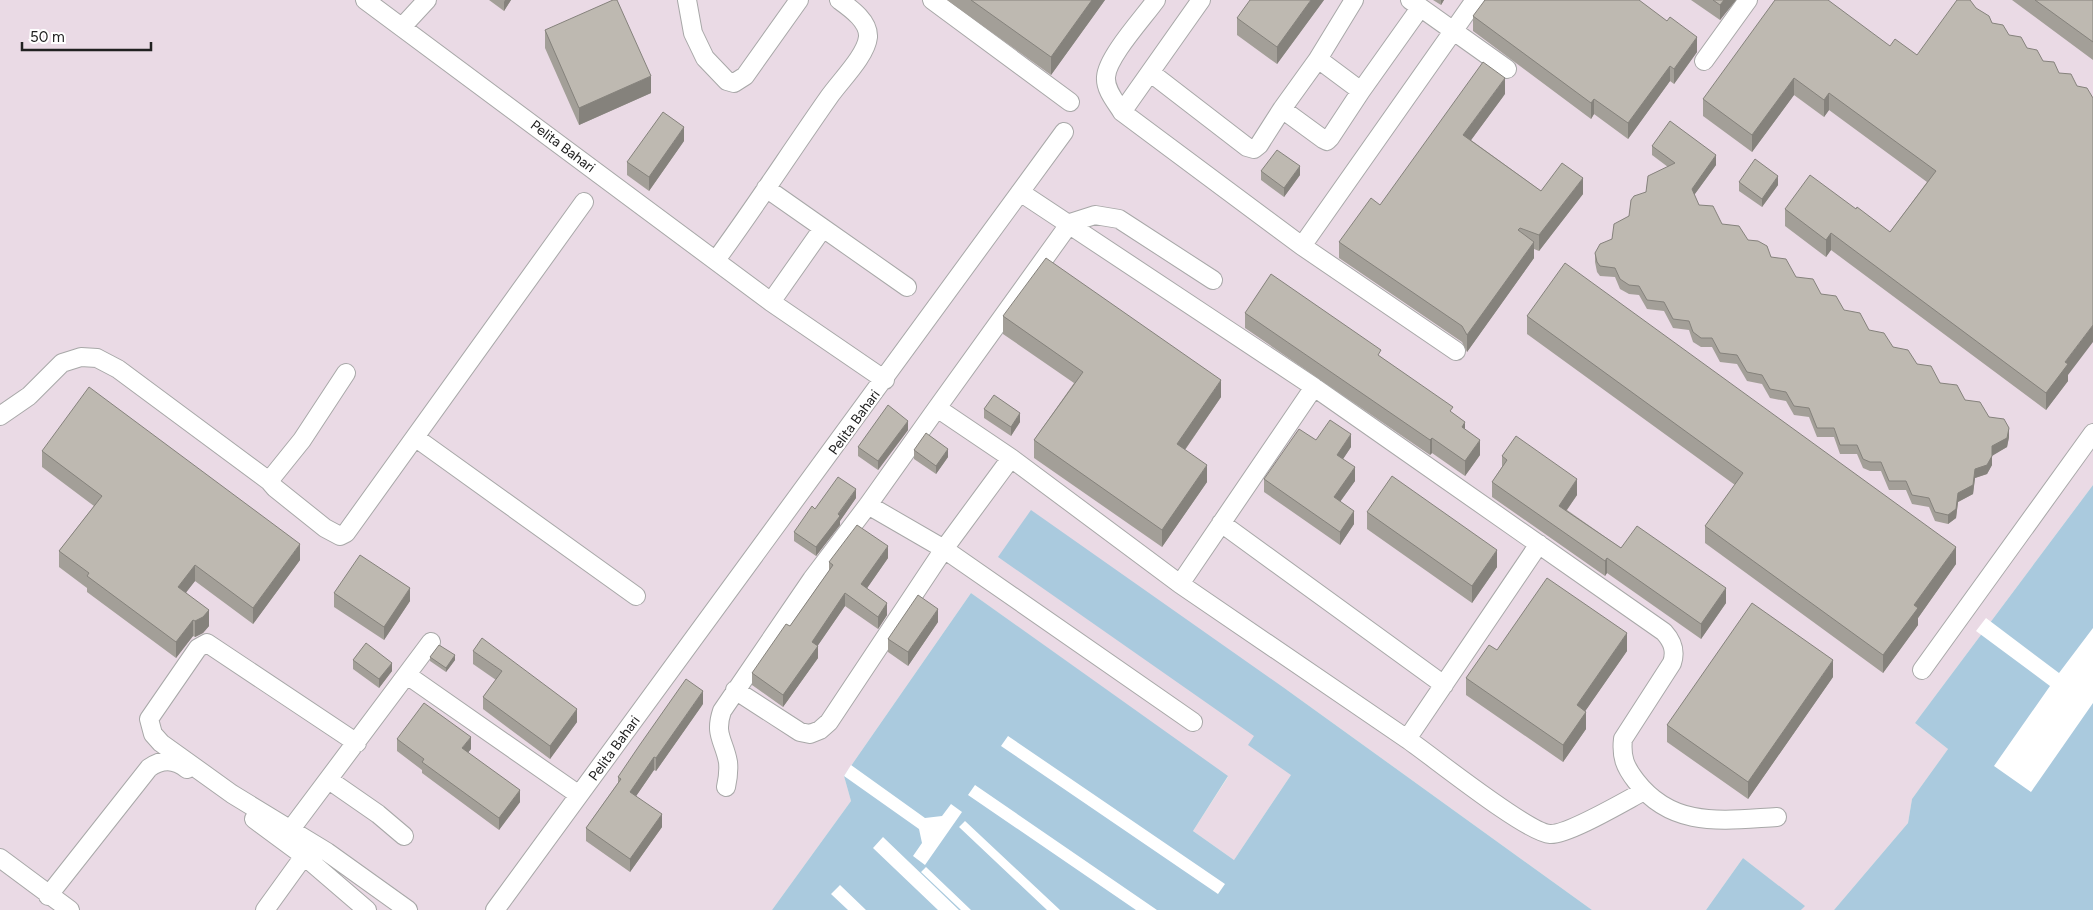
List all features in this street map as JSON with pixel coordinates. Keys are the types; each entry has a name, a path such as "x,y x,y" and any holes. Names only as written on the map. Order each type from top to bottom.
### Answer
{"lane":[{"name":"Pelita Bahari","path":"364,0 771,302 884,380 495,910"},
{"path":"402,27 427,0"},
{"path":"687,0 692,33 705,58 727,81 734,83 745,76 799,0"},
{"path":"716,260 830,95 857,61 868,39 866,27 861,18 839,0"},
{"path":"932,0 1070,102"},
{"path":"1156,0 1113,58 1106,76 1107,86 1122,112 1302,246 1456,351"},
{"path":"1122,112 1201,0"},
{"path":"1151,73 1247,147 1254,149 1259,145 1282,109 1318,60 1354,0"},
{"path":"1302,246 1475,0"},
{"path":"1704,61 1748,0"},
{"path":"1282,109 1327,141 1415,4 1506,69"},
{"path":"1318,60 1360,91"},
{"path":"884,380 1064,132"},
{"path":"766,188 907,287"},
{"path":"1020,192 1070,223 1314,387 1671,639 1674,656 1672,664 1623,739 1621,753 1626,767 1644,791 1669,809 1693,818 1717,821 1777,817"},
{"path":"0,416 30,396 62,363 81,356 97,358 118,369 269,481 274,488 324,528 340,536 346,533 416,438 584,202"},
{"path":"726,787 727,761 717,734 717,725 722,711 812,579 868,505 1070,223 1095,215 1119,220 1213,280"},
{"path":"771,302 823,228"},
{"path":"269,481 302,440 346,372"},
{"path":"1180,584 1314,387"},
{"path":"937,408 1011,458 1180,584 1408,739 1526,825 1550,834 1569,829 1644,791"},
{"path":"1922,670 2093,433"},
{"path":"416,438 636,596"},
{"path":"735,690 800,732 810,734 820,730 846,698 944,549 1011,458"},
{"path":"868,505 944,549 1194,722"},
{"path":"1221,523 1444,685"},
{"path":"1408,739 1539,544"},
{"path":"290,829 357,743 430,642"},
{"path":"357,743 210,644 198,648 149,718 153,734 161,743 232,794 327,852 408,910"},
{"path":"407,675 579,795"},
{"path":"48,896 149,768 165,761 174,762 184,767 304,856 367,910"},
{"path":"329,780 378,814 404,836"},
{"path":"265,910 304,856"},
{"path":"0,858 48,896 70,910"}],"shaded area":[{"path":"0,0 2093,0 2093,485 1915,723 1948,749 1912,799 1908,823 1834,910 1801,910 1804,906 1743,858 1706,910 1592,910 1287,690 1291,775 1234,860 1193,831 1228,777 971,593 844,776 851,801 772,910 0,910"}],"water":[{"path":"2093,485 2093,910 1834,910 1908,823 1912,799 1948,749 1915,723"},
{"path":"1031,510 1287,690 1592,910 772,910 851,801 844,776 971,593 1228,776 1193,831 1234,860 1291,775 1248,745 1254,736 998,557"},
{"path":"1743,858 1805,906 1801,910 1706,910"}],"pier":[{"path":"1986,618 2059,673 2093,628 2093,703 2031,792 1994,766 2050,686 1976,631"},
{"path":"1008,736 1225,884 1218,894 1001,746"},
{"path":"851,765 925,818 942,816 951,804 962,812 925,865 913,856 922,843 919,829 844,776"},
{"path":"975,785 1157,910 1136,910 968,795"},
{"path":"965,821 1060,910 1047,910 959,827"},
{"path":"883,837 959,910 938,910 873,848"},
{"path":"926,867 971,910 961,910 921,872"},
{"path":"840,885 866,910 848,910 831,894"}],"building":[{"path":"613,0 617,0 651,76 579,108 545,30"},
{"path":"971,0 1092,0 1051,57"},
{"path":"1250,0 1311,0 1277,47 1237,18"},
{"path":"1485,0 1639,0 1667,21 1670,17 1697,37 1674,69 1670,66 1628,123 1594,99 1591,103 1473,16"},
{"path":"1713,0 1724,0 1720,5"},
{"path":"1775,0 1828,0 1890,46 1895,39 1917,55 1957,0 1970,0 1976,8 1989,16 1992,23 2003,25 2009,35 2021,37 2027,48 2037,50 2043,61 2054,62 2059,73 2071,74 2077,86 2087,88 2093,98 2093,325 2065,362 2068,364 2046,393 1831,233 1826,240 1785,209 1810,175 1890,232 1936,171 1829,93 1824,100 1794,78 1752,135 1703,99"},
{"path":"2035,0 2093,0 2093,42"},
{"path":"1483,62 1505,78 1463,135 1541,191 1562,163 1583,178 1539,235 1520,228 1518,230 1534,242 1467,335 1462,326 1339,242 1371,198 1380,205"},
{"path":"663,112 684,127 649,177 627,162"},
{"path":"1670,121 1716,155 1692,189 1699,205 1713,206 1722,224 1739,226 1748,240 1758,241 1767,246 1771,257 1786,259 1796,277 1813,279 1821,294 1836,296 1844,310 1860,313 1869,330 1884,333 1893,347 1908,350 1917,364 1931,366 1940,383 1957,385 1965,400 1980,402 1989,417 2004,419 2009,428 2007,438 1992,446 1992,456 1987,465 1975,469 1973,485 1958,493 1956,509 1948,515 1935,512 1929,498 1912,495 1906,481 1889,481 1881,462 1870,462 1863,459 1857,445 1840,445 1834,428 1817,428 1809,408 1794,406 1786,392 1770,389 1762,375 1747,372 1737,355 1720,353 1712,338 1701,338 1693,332 1689,321 1673,319 1664,302 1647,300 1639,286 1629,285 1620,279 1615,268 1600,266 1597,262 1595,253 1600,244 1612,239 1614,224 1629,216 1631,200 1634,196 1646,192 1648,176 1675,163 1652,146"},
{"path":"1277,150 1300,166 1284,188 1261,171"},
{"path":"1755,159 1778,176 1762,199 1739,182"},
{"path":"1046,258 1221,380 1177,444 1207,465 1162,530 1034,440 1083,372 1003,316"},
{"path":"1565,263 1956,547 1914,605 1918,608 1883,655 1705,526 1743,473 1527,316"},
{"path":"1271,274 1381,350 1378,355 1453,407 1450,411 1465,422 1462,427 1480,440 1465,461 1432,438 1430,440 1245,313"},
{"path":"89,387 300,544 253,608 195,565 178,587 209,610 203,617 195,621 193,620 176,642 87,576 89,573 59,551 102,496 42,451"},
{"path":"994,395 1020,413 1011,427 984,409"},
{"path":"888,405 908,421 878,461 858,447"},
{"path":"1330,420 1351,434 1337,455 1355,467 1334,497 1354,511 1340,532 1264,479 1299,429 1316,440"},
{"path":"926,433 948,449 936,466 914,450"},
{"path":"1516,436 1577,479 1559,506 1621,548 1637,526 1726,588 1701,624 1607,558 1605,561 1492,482 1507,460 1502,456"},
{"path":"1392,476 1497,550 1472,586 1367,512"},
{"path":"838,477 856,489 838,514 840,516 816,547 794,532 812,506 815,509"},
{"path":"857,525 888,546 861,584 887,603 878,617 845,593 812,642 818,646 783,695 752,673 786,624 790,626 833,565 829,562"},
{"path":"360,555 410,588 384,627 334,593"},
{"path":"1547,578 1627,633 1577,705 1586,712 1563,745 1466,678 1489,645 1497,650"},
{"path":"918,595 938,609 908,652 888,639"},
{"path":"1752,603 1833,660 1748,782 1667,725"},
{"path":"482,638 577,709 550,746 483,697 502,671 473,651"},
{"path":"366,643 392,663 379,679 353,660"},
{"path":"439,645 455,655 446,668 430,657"},
{"path":"686,679 703,691 630,792 662,814 630,859 586,828 621,779 618,777"},
{"path":"424,703 471,737 462,748 520,790 499,818 422,762 424,759 397,739"}]}
